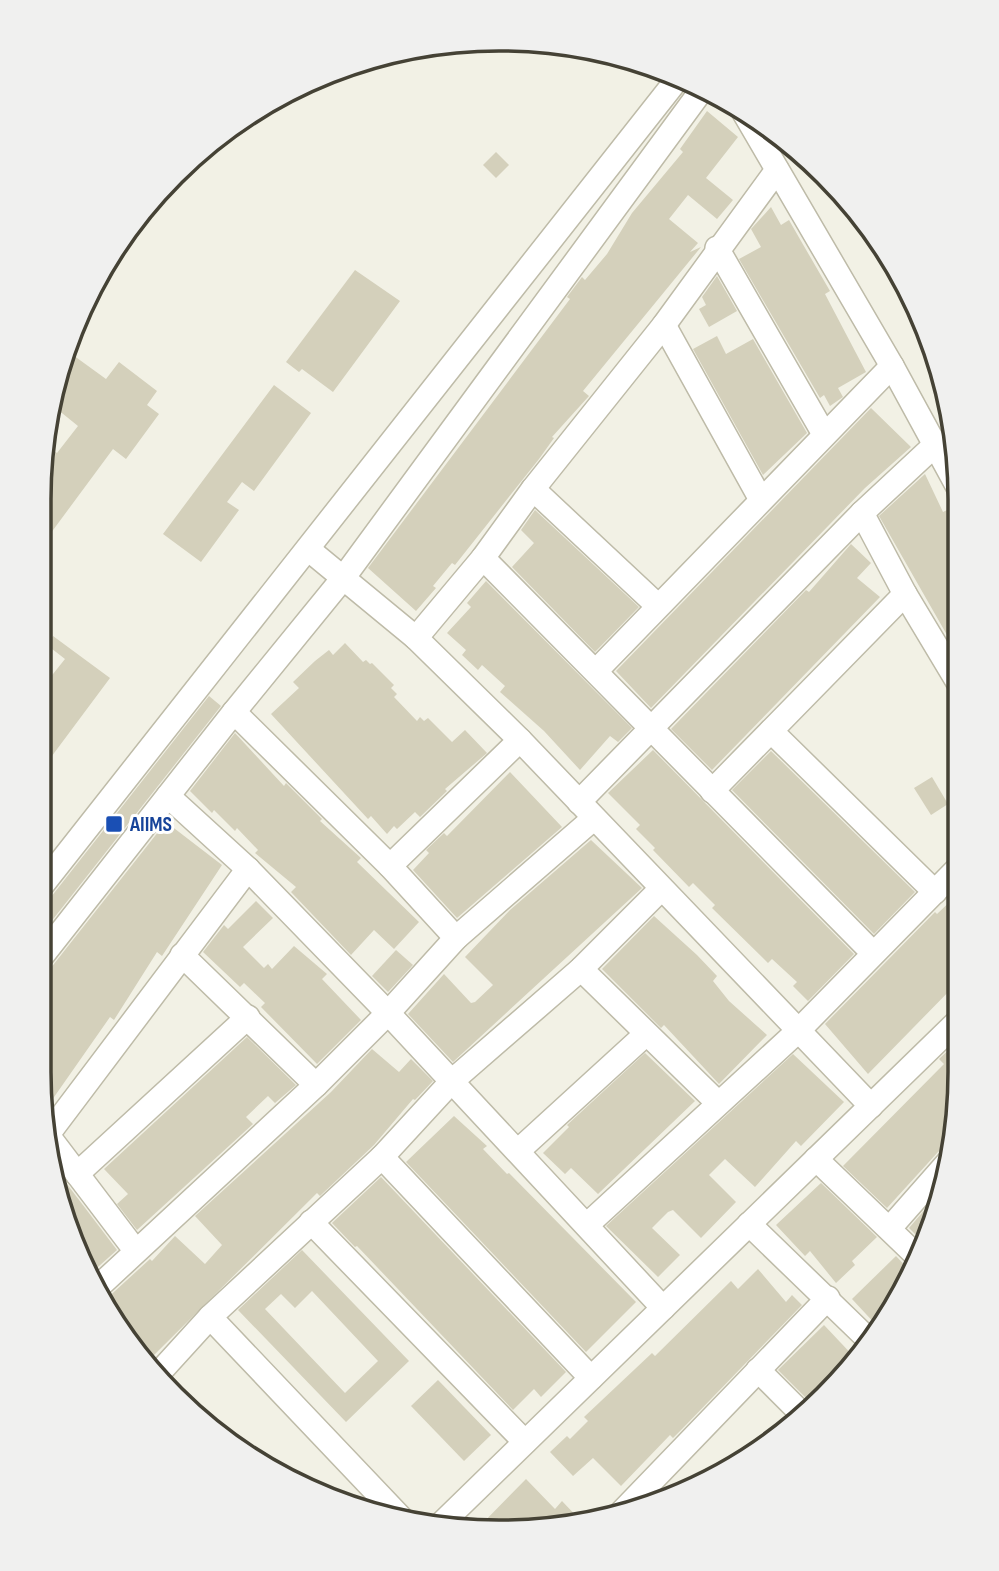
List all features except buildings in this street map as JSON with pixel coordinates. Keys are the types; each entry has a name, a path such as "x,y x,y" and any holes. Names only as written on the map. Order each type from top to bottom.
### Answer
{"street":[{"path":"51,874 673,86"},
{"path":"51,945 234,712 344,578 697,97"},
{"path":"753,129 946,464"},
{"path":"416,638 483,558 533,489 664,325 717,248 777,170"},
{"path":"717,248 824,434"},
{"path":"664,325 760,498"},
{"path":"596,671 760,498 892,366"},
{"path":"103,1282 316,1085 388,1013 456,938 586,810 652,729 862,513 936,444"},
{"path":"533,489 657,606"},
{"path":"862,513 948,667"},
{"path":"307,549 416,638 520,740 871,1106"},
{"path":"483,558 873,953"},
{"path":"712,790 905,594"},
{"path":"234,712 390,866 456,938"},
{"path":"771,731 935,892"},
{"path":"390,866 520,740"},
{"path":"169,796 248,869 388,1013 519,1150 663,1308"},
{"path":"55,1126 248,869"},
{"path":"587,1224 717,1102 799,1030 948,878"},
{"path":"163,1368 211,1317 382,1157 452,1081 581,969 661,889"},
{"path":"182,955 316,1085"},
{"path":"581,969 717,1102"},
{"path":"76,1174 247,1017"},
{"path":"453,1517 525,1442 948,1031"},
{"path":"519,1150 646,1034"},
{"path":"58,1148 135,1250"},
{"path":"382,1157 591,1378"},
{"path":"816,1159 911,1250"},
{"path":"891,1228 936,1176"},
{"path":"311,1222 525,1442"},
{"path":"749,1224 864,1334"},
{"path":"634,1499 828,1298"},
{"path":"211,1317 390,1507"},
{"path":"758,1370 796,1408"}],"place":[{"name":"AIIMS","path":"114,824"}]}
